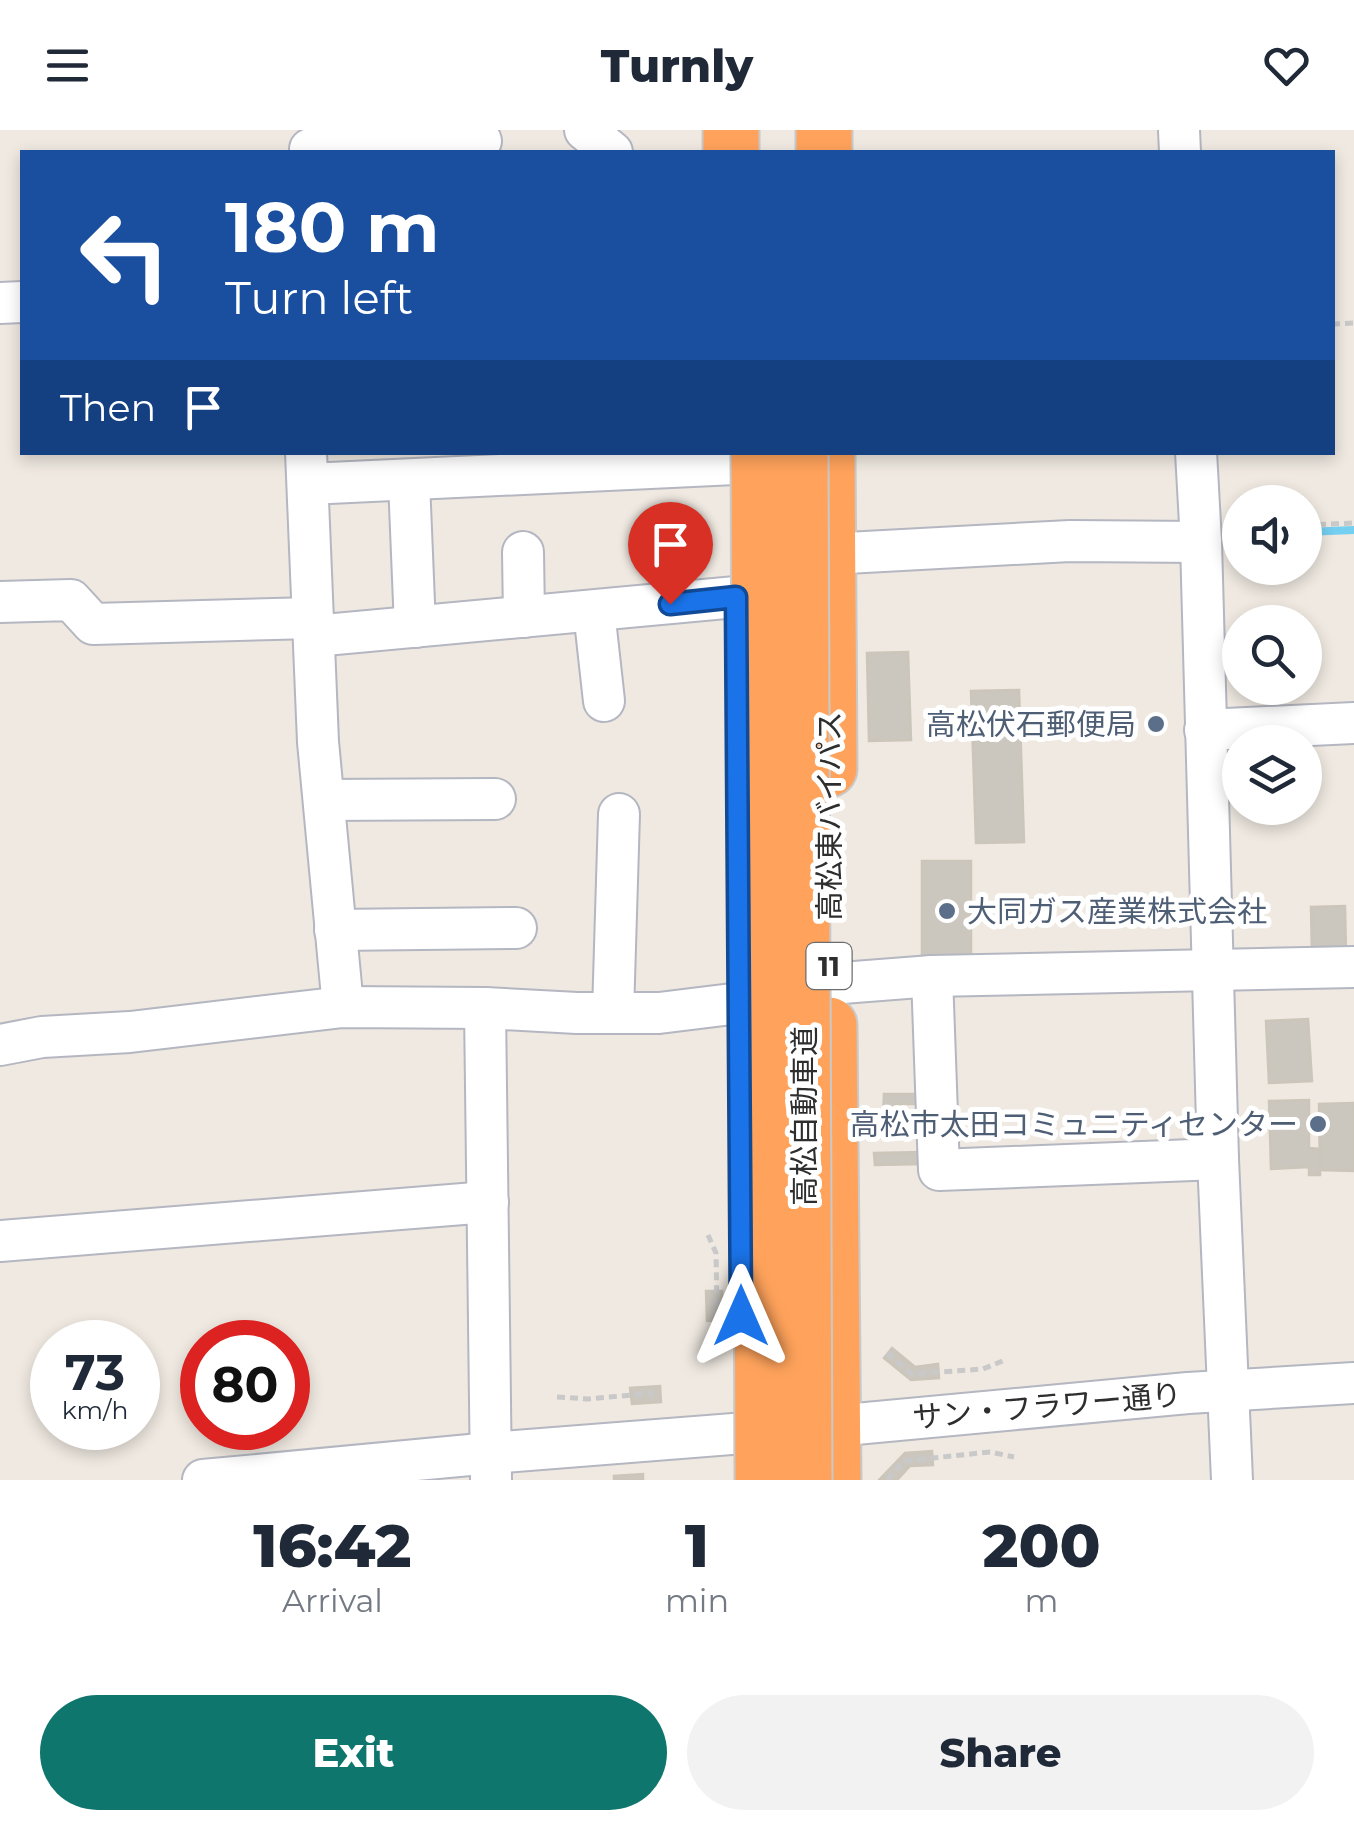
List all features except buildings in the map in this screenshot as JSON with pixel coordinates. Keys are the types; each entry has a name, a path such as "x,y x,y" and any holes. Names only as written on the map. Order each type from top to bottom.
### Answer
{"highway":[{"name":"高松自動車道","path":"800,455 804,1480"},
{"name":"高松東バイパス","path":"828,455 834,1480"},
{"name":"高松自動車道","path":"743,456 748,1464"},
{"path":"743,456 736,597 748,1464"}],"street":[{"path":"585,130 610,150"},
{"path":"310,144 480,141"},
{"path":"1196,455 1232,1480"},
{"path":"343,1007 318,742 307,468 409,481 743,456"},
{"path":"409,481 415,627"},
{"path":"828,554 1070,541 1201,542"},
{"path":"523,552 524,617"},
{"path":"0,602 71,600 93,624 415,627 736,597"},
{"path":"594,611 604,701"},
{"path":"1205,730 1354,724"},
{"path":"324,800 495,799"},
{"path":"614,1013 619,814"},
{"path":"336,930 516,928"},
{"path":"829,984 932,976 1354,967"},
{"path":"932,976 939,1170 1218,1158"},
{"path":"0,1044 343,1007 659,1014 740,1003"},
{"path":"485,1008 491,1466"},
{"path":"0,1242 488,1202"},
{"name":"サン・フラワー通り","path":"203,1480 491,1466 748,1464 834,1426 1354,1382"}],"path":[{"path":"1322,524 1354,523"},
{"path":"708,1235 716,1253 717,1316"},
{"path":"888,1354 912,1374 983,1368 1005,1360"},
{"path":"558,1397 588,1400 654,1393"},
{"path":"888,1480 904,1461 990,1452 1014,1457"}],"waterway":[{"path":"1322,531 1354,530"},
{"path":"1216,536 1222,536"}],"place":[{"name":"高松伏石郵便局","path":"1156,724"},
{"name":"大同ガス産業株式会社","path":"947,911"},
{"name":"高松市太田コミュニティセンター","path":"1318,1124"}],"route":[{"path":"670,604 736,597 741,1316"}]}
